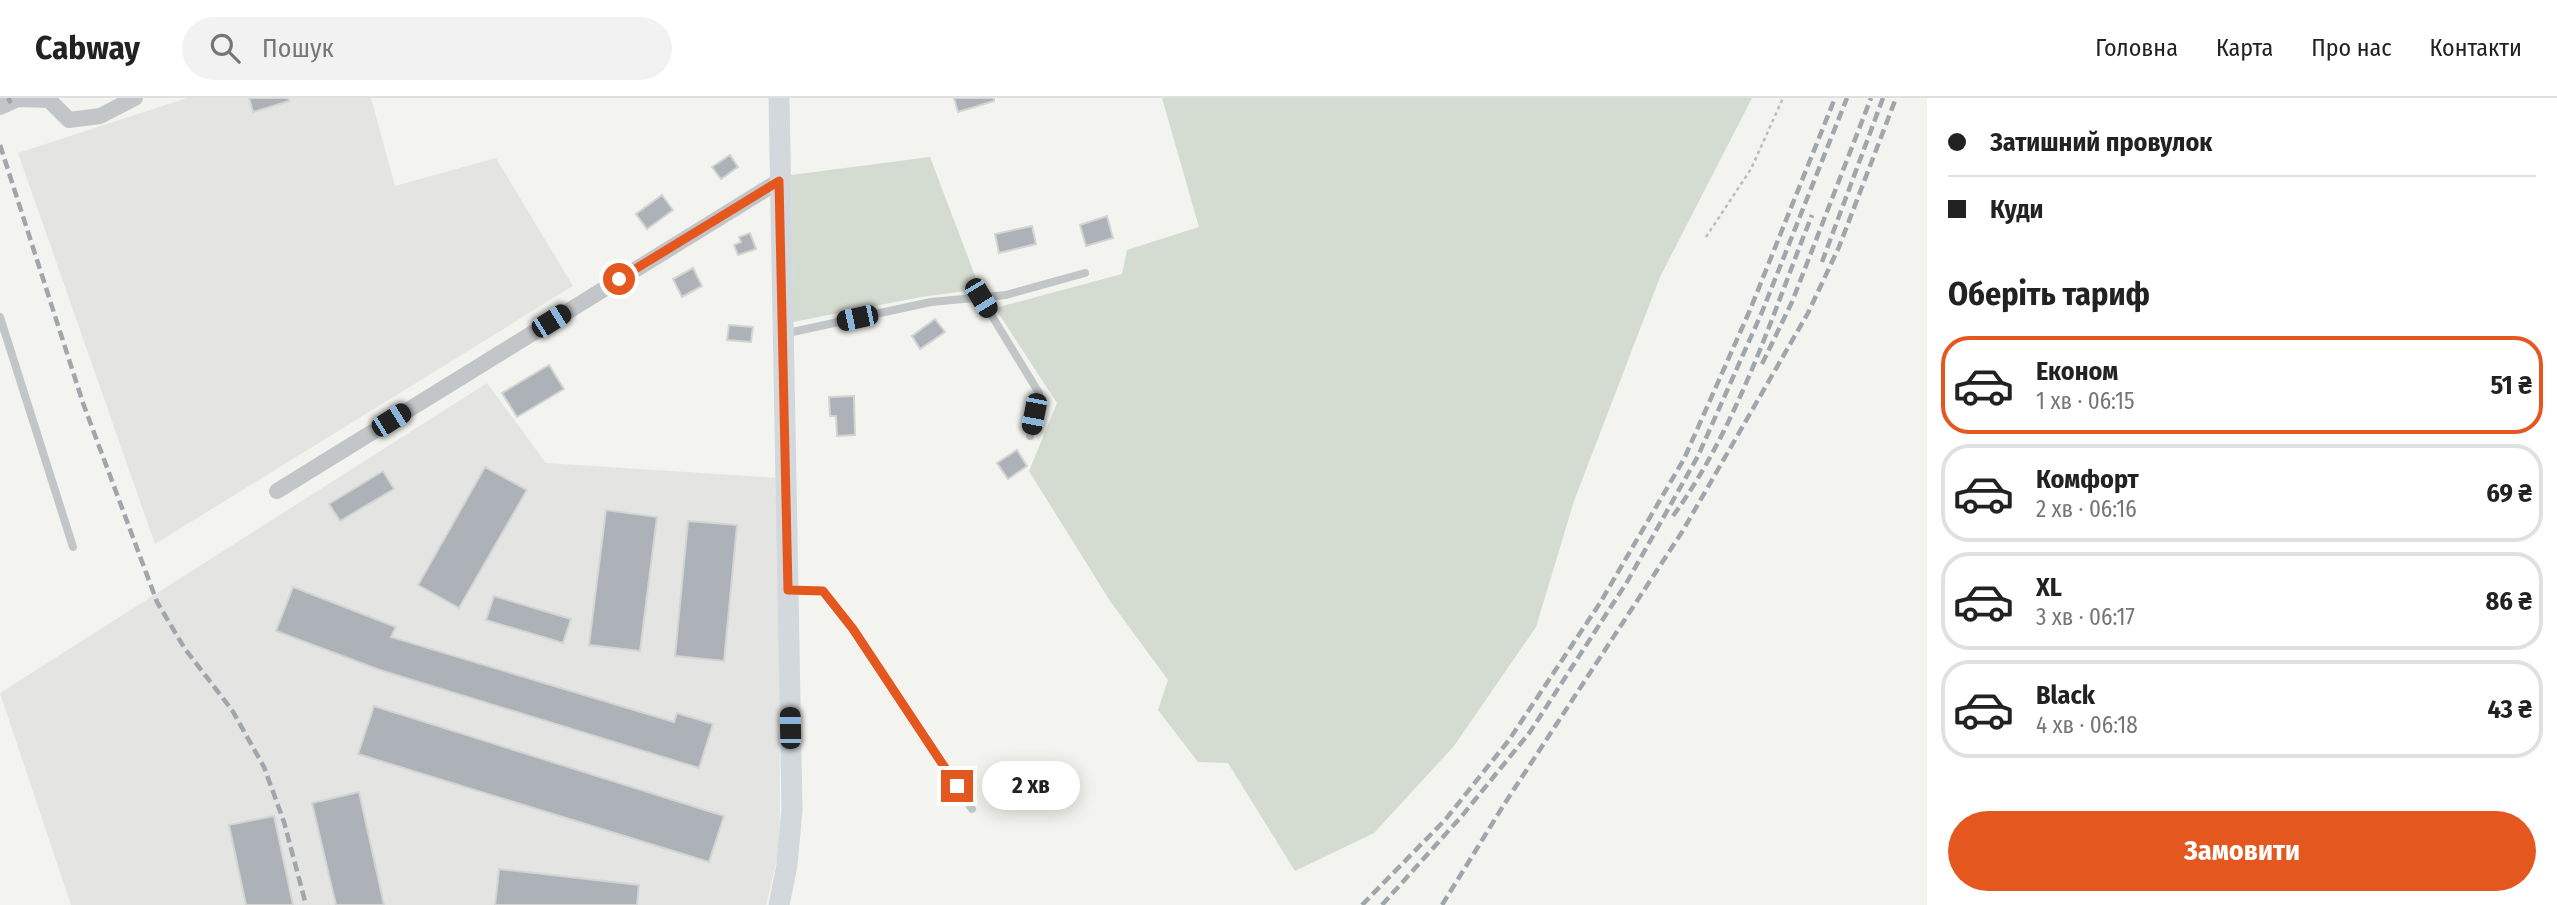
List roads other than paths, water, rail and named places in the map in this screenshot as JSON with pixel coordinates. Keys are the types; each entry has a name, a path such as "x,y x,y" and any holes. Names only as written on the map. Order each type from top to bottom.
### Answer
{"main road":[{"path":"779,98 792,810 787,865 779,905"}],"street":[{"path":"0,107 18,99 49,100 69,120 100,116 135,98"},
{"path":"277,491 779,181"}],"lane":[{"path":"783,334 931,302 1006,295 1085,273"},
{"path":"981,298 1039,393 1030,436"},
{"path":"0,317 74,547"},
{"path":"788,590 823,591 853,629 972,809"}],"railway":[{"path":"8,98 11,103"},
{"path":"1362,905 1445,820 1509,740 1600,603 1684,459 1750,310 1835,98"},
{"path":"1382,905 1461,817 1530,732 1627,582 1698,456 1762,312 1847,98"},
{"path":"1762,364 1792,302 1871,98"},
{"path":"1822,262 1883,98"},
{"path":"1442,905 1505,803 1682,532 1808,313 1839,247 1896,98"},
{"path":"0,145 83,403 157,602 185,649 232,710 264,767 284,822 306,905"},
{"path":"1673,516 1696,481 1735,408 1812,215"}]}
